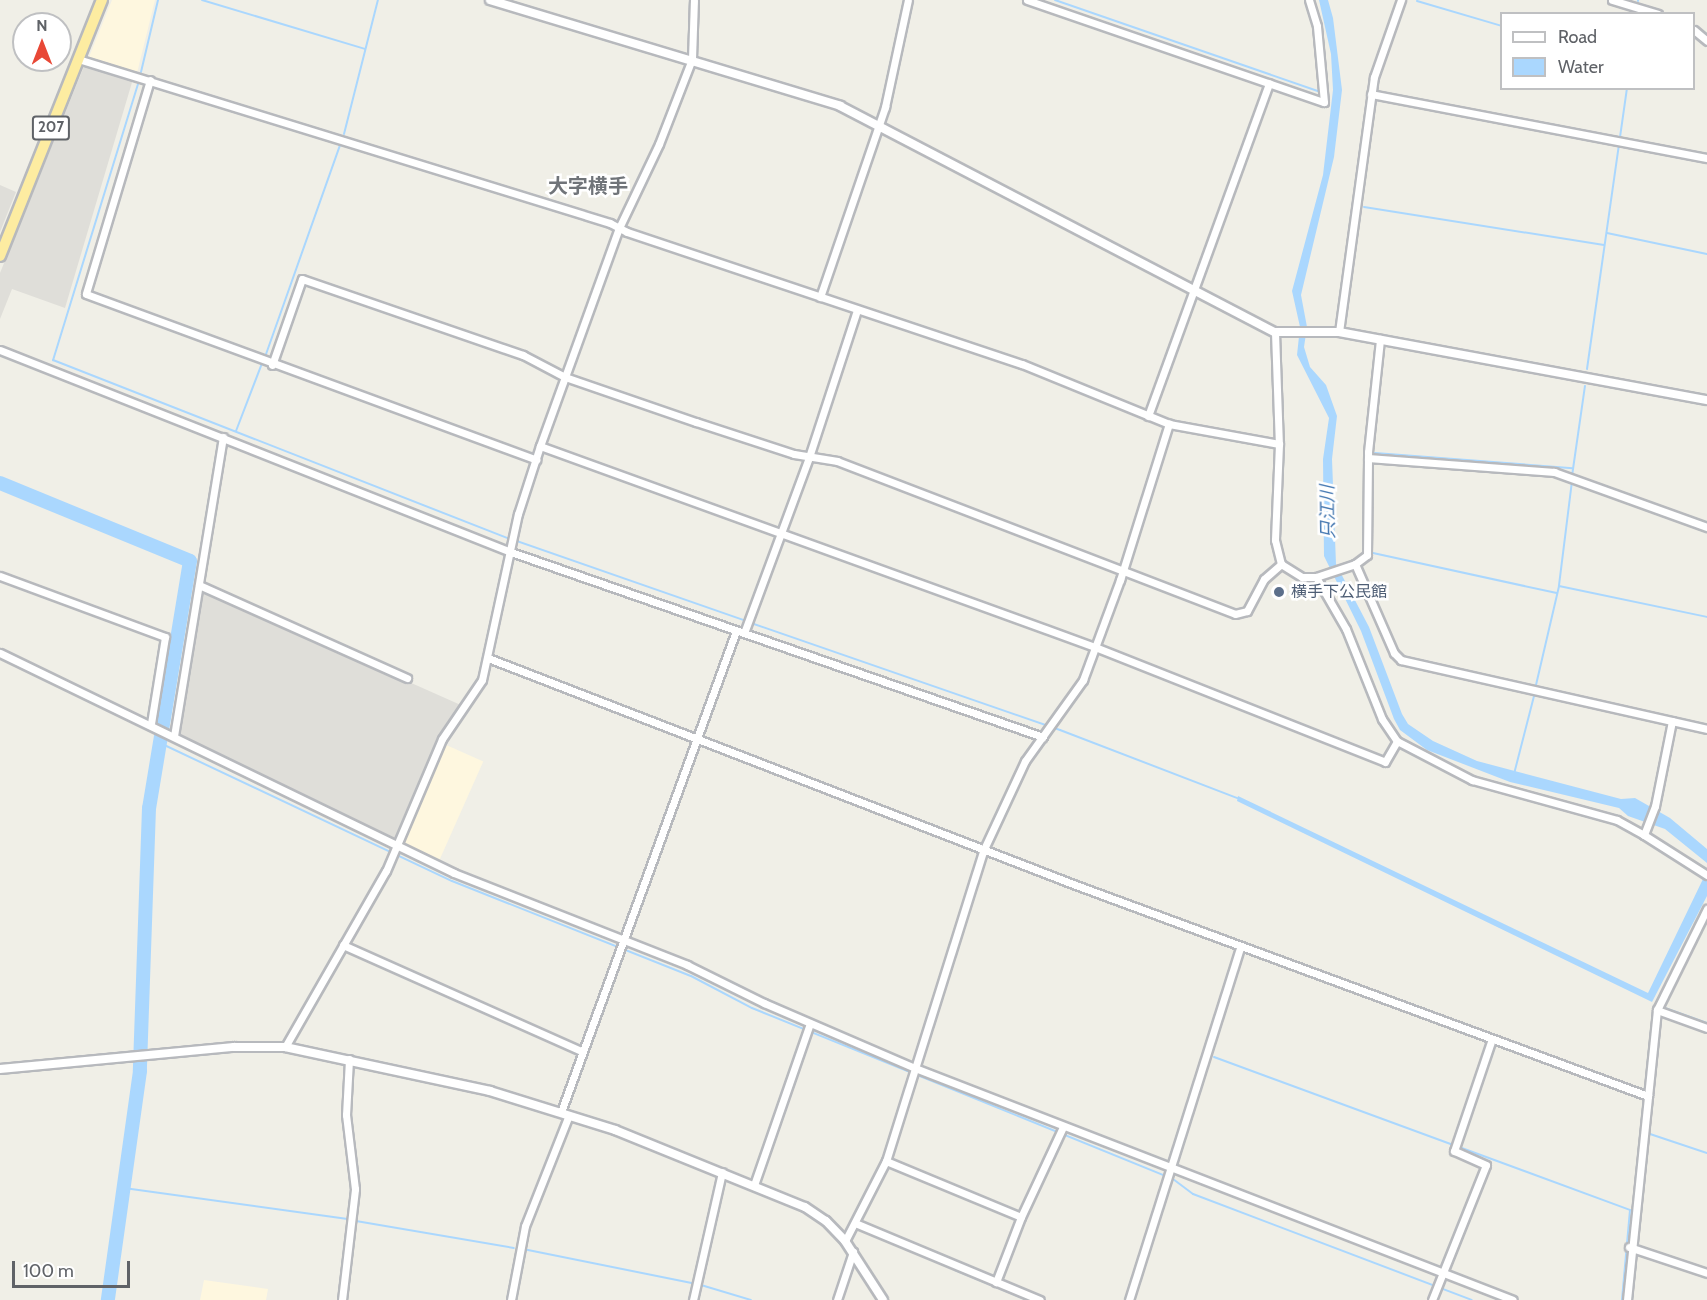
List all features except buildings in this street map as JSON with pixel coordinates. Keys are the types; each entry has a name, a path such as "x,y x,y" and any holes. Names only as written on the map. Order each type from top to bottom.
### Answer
{"highway":[{"name":"207","path":"0,256 102,0"}],"street":[{"path":"490,0 633,45 692,59 840,106 879,124 1193,292 1275,332 1339,332 1707,400"},
{"path":"285,1047 392,858 442,739 475,695 488,658 514,536 540,447 619,228 659,144 692,59 694,0"},
{"path":"820,297 879,124 908,0"},
{"path":"1027,0 1324,102 1317,26 1309,0"},
{"path":"1339,332 1371,94 1382,44 1401,0"},
{"path":"1612,0 1651,12"},
{"path":"1695,31 1707,41"},
{"path":"78,59 619,228 1022,364 1169,424 1280,444"},
{"path":"150,80 86,294 536,460"},
{"path":"1148,416 1269,82"},
{"path":"1371,94 1707,158"},
{"path":"272,364 302,279 523,355 565,377 809,457 837,461 1239,615 1247,611 1264,579 1281,564"},
{"path":"513,1300 525,1226 565,1113 581,1051 696,738 742,630 750,617 809,457 857,310"},
{"path":"1275,332 1280,444 1275,540 1281,564 1302,577 1316,577 1327,571 1355,564 1367,555 1368,458 1380,339"},
{"path":"0,350 512,549 1044,735"},
{"path":"845,1240 886,1161 984,849 1010,789 1083,680 1123,572 1169,424"},
{"path":"174,736 223,437"},
{"path":"540,447 1095,646 1385,762 1396,741"},
{"path":"1368,458 1554,472 1707,527"},
{"path":"1355,564 1394,654 1401,660 1707,729"},
{"path":"0,576 165,637 151,723"},
{"path":"1316,577 1346,629 1382,718 1396,741 1472,780 1617,820 1707,875"},
{"path":"199,585 407,678"},
{"path":"0,652 151,723 396,847 620,940 687,965 810,1023 1169,1175 1513,1300"},
{"path":"488,658 1240,947 1647,1096"},
{"path":"1644,835 1654,806 1672,721"},
{"path":"1627,1300 1629,1247 1658,1007 1707,909"},
{"path":"343,945 581,1051"},
{"path":"1129,1300 1240,947"},
{"path":"1658,1007 1707,1028"},
{"path":"754,1185 810,1023"},
{"path":"1432,1300 1486,1165 1454,1151 1492,1039"},
{"path":"0,1070 234,1047 285,1047 349,1059 565,1113 722,1172 805,1207 826,1221 845,1240 883,1300"},
{"path":"342,1300 355,1189 346,1115 349,1059"},
{"path":"996,1281 1062,1129"},
{"path":"886,1161 1022,1218"},
{"path":"693,1300 722,1172"},
{"path":"855,1223 1040,1300"},
{"path":"1629,1247 1707,1274"},
{"path":"837,1300 853,1252"}],"shaded area":[{"path":"112,0 155,0 137,73 89,57"},
{"path":"85,64 133,79 65,308 12,289 0,319 0,273"},
{"path":"0,185 16,192 0,232"},
{"path":"200,589 463,706 439,738 394,842 177,734"},
{"path":"444,744 483,761 438,863 399,845"},
{"path":"204,1280 268,1289 266,1300 200,1300"}],"water":[{"name":"只江川","path":"1319,0 1328,0 1333,18 1342,90 1334,157 1301,295 1307,327 1304,347 1310,367 1326,385 1337,416 1332,459 1336,564 1369,627 1402,714 1408,724 1433,741 1477,761 1621,799 1635,798 1670,818 1707,849 1707,863 1665,829 1628,816 1619,808 1510,782 1427,750 1400,730 1394,719 1361,631 1324,556 1323,459 1329,418 1297,355 1300,327 1292,291 1323,175 1333,90 1331,54"},
{"path":"1238,796 1648,993 1703,879 1707,881 1707,896 1652,1002 1237,801"}],"waterway":[{"path":"141,72 158,0"},
{"path":"202,0 365,49"},
{"path":"344,134 378,0"},
{"path":"1055,0 1320,92"},
{"path":"1417,1 1500,25"},
{"path":"138,84 53,360 508,538 746,621"},
{"path":"1587,369 1627,90"},
{"path":"265,357 340,145"},
{"path":"1364,207 1604,245"},
{"path":"1607,233 1707,254"},
{"path":"236,431 261,366"},
{"path":"1572,476 1585,386"},
{"path":"1375,453 1572,468"},
{"path":"1572,481 1559,586 1707,617"},
{"path":"0,483 190,561 149,808 140,1071 108,1300"},
{"path":"1373,553 1557,593"},
{"path":"1536,685 1559,586"},
{"path":"751,623 1060,730 1237,798"},
{"path":"1514,774 1534,696"},
{"path":"160,743 452,881 691,976 752,1008 1173,1179 1193,1194 1472,1300"},
{"path":"1662,1007 1707,1023"},
{"path":"1214,1057 1453,1145"},
{"path":"1650,1134 1707,1153"},
{"path":"1459,1147 1630,1210 1622,1300"},
{"path":"124,1188 346,1219"},
{"path":"356,1221 514,1248"},
{"path":"523,1249 692,1283"},
{"path":"955,1270 1027,1300"},
{"path":"701,1285 751,1300"}],"place":[{"name":"横手下公民館","path":"1279,592"}],"district":[{"name":"大字横手","path":"588,186"}]}
